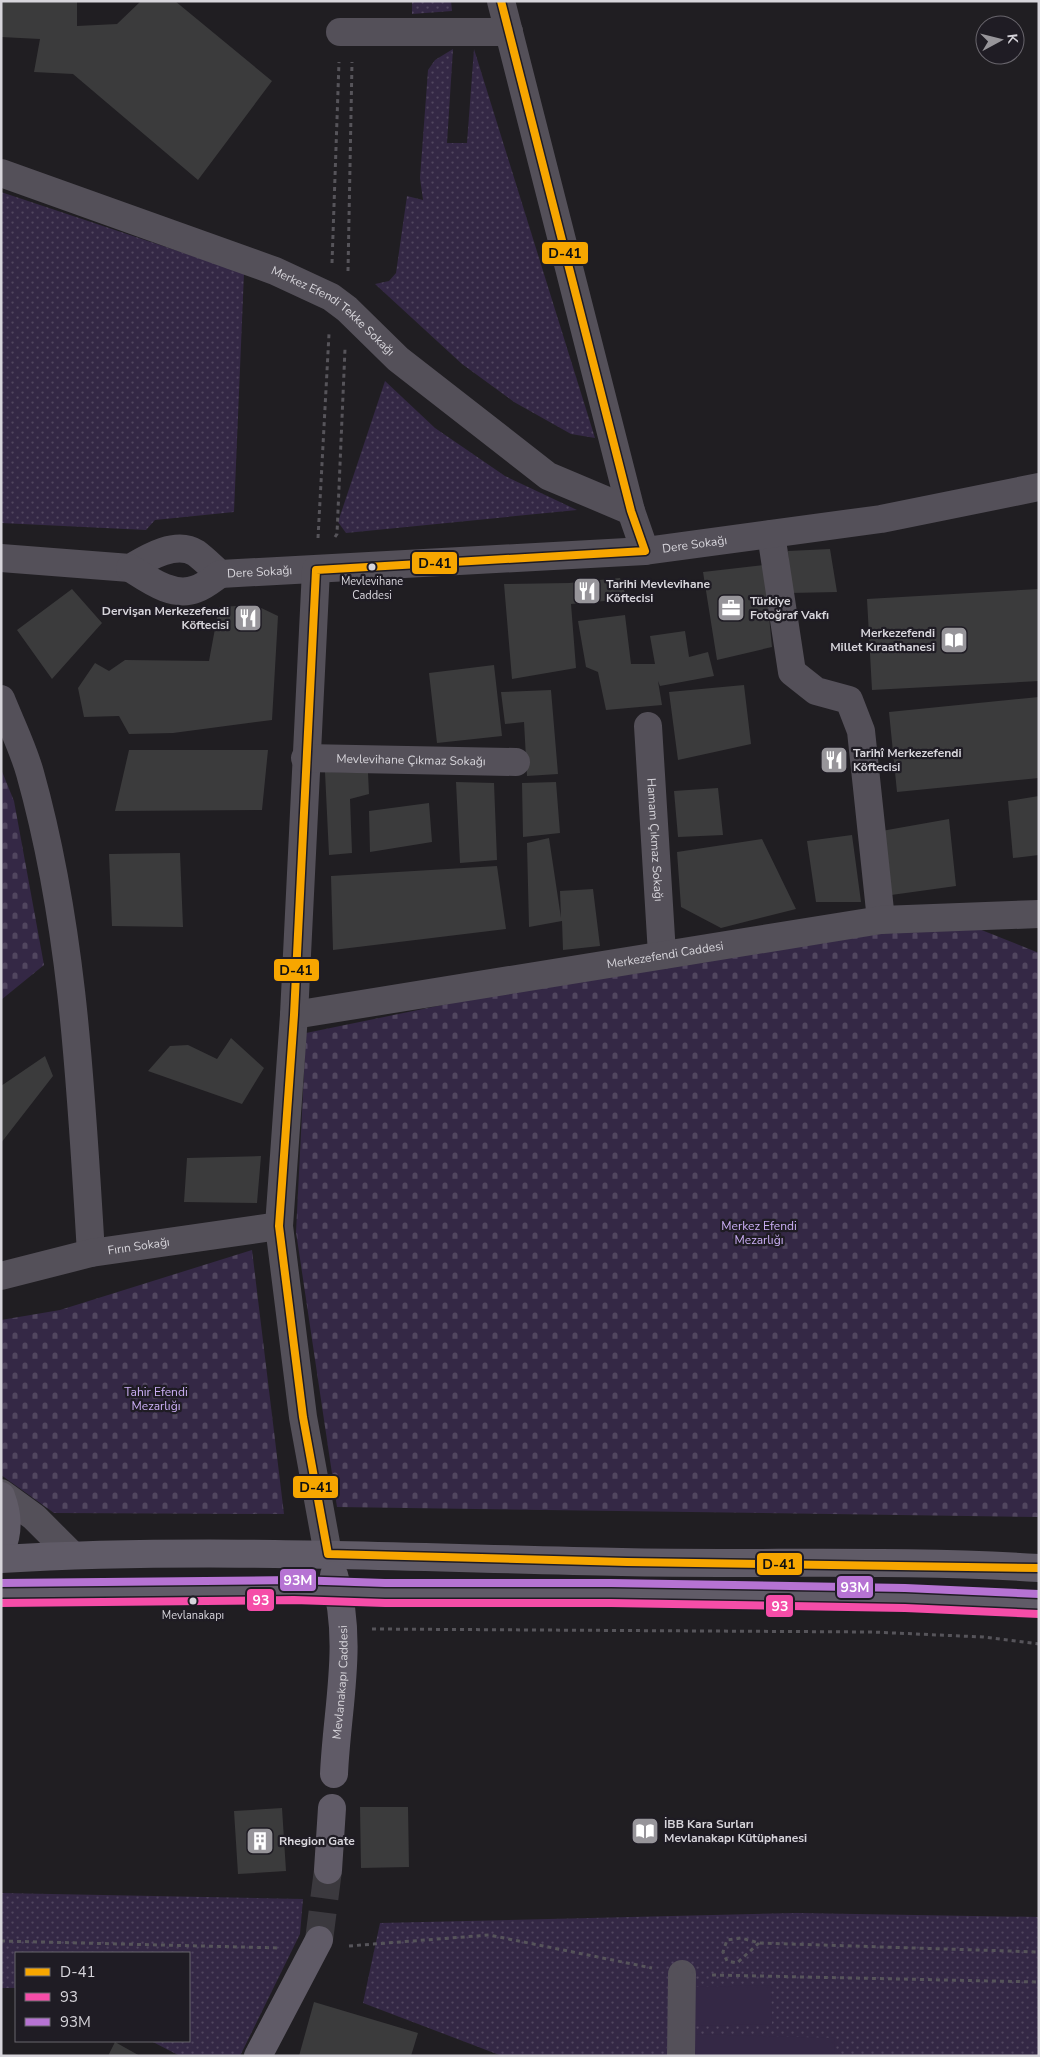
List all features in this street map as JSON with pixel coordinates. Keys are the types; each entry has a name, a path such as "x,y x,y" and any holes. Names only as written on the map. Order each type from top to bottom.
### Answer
{"main road":[{"path":"1,1495 7,1512 7,1532 1,1550"},
{"path":"1,1559 72,1555 328,1554 617,1562 1039,1568"},
{"name":"Mevlanakapı Caddesi","path":"328,1554 339,1591 346,1650 334,1774"},
{"path":"72,1555 95,1592"},
{"path":"1,1593 339,1591 385,1593 611,1593 905,1598 1039,1604"},
{"path":"328,1870 332,1808"},
{"path":"258,2056 316,1945"}],"street":[{"path":"501,1 631,511 645,551"},
{"path":"340,32 509,32"},
{"name":"Merkez Efendi Tekke Sokağı","path":"1,172 275,270 331,297 347,308 398,359 548,476 631,511"},
{"name":"Dere Sokağı","path":"130,568 148,557 172,549 194,552 220,574 645,551 881,519 1039,488"},
{"path":"771,534 792,672 816,691 849,700 861,731 881,920"},
{"path":"1,558 130,568 158,585 182,592 197,589 220,574"},
{"path":"316,570 305,758 294,1015 279,1226 303,1417 328,1554"},
{"path":"1,699 30,772 54,872 72,996 91,1253"},
{"name":"Hamam Çıkmaz Sokağı","path":"648,726 662,954"},
{"name":"Mevlevihane Çıkmaz Sokağı","path":"305,758 516,762"},
{"name":"Merkezefendi Caddesi","path":"294,1015 881,920 1039,914"},
{"name":"Fırın Sokağı","path":"1,1276 91,1253 279,1226"},
{"path":"1,1495 34,1517 72,1555"},
{"path":"681,2056 682,1974"}],"path":[{"path":"344,1629 872,1632 984,1637 1039,1644"},
{"path":"1,1941 316,1945 489,1935 682,1974 1039,1982"},
{"path":"759,1943 737,1963 727,1961 723,1952 727,1940 741,1938 759,1943 1039,1952"}],"green space":[{"path":"412,1 451,1 452,11 412,14"},
{"path":"453,49 447,143 467,143 474,49 595,438 571,434 514,402 462,364 375,284 389,281 396,273 407,196 423,200 420,178 428,70 435,60"},
{"path":"1,192 244,273 234,512 155,520 146,530 1,523"},
{"path":"385,381 435,428 505,476 577,510 346,533 338,522"},
{"path":"1,769 14,801 44,965 1,1000"},
{"name":"Merkez Efendi Mezarlığı","path":"979,929 1039,953 1039,1517 337,1507 296,1232 306,1033 608,971 886,933"},
{"name":"Tahir Efendi Mezarlığı","path":"252,1250 284,1514 54,1513 1,1475 1,1320 60,1310"},
{"path":"1,1893 303,1899 300,1934 240,2056 180,2056 153,2042 190,2042 190,1952 15,1952 15,1988 1,1988"},
{"path":"797,1913 1039,1917 1039,2056 502,2056 363,2003 380,1923"},
{"path":"771,1985 772,2024 690,2026 689,1987"},
{"path":"689,2034 835,2038 834,2056 688,2056"}],"building":[{"path":"1,1 77,1 77,26 117,24 141,1 175,1 272,81 198,180 73,74 34,72 40,39 1,37"},
{"path":"830,549 837,592 790,593 788,551"},
{"path":"764,565 772,647 717,660 703,572"},
{"path":"620,578 627,599 571,604 576,668 512,679 504,584 569,583"},
{"path":"72,589 102,623 52,679 17,630"},
{"name":"Merkezefendi Millet Kıraathanesi","path":"1039,589 1039,681 872,690 867,599"},
{"path":"255,605 278,616 272,720 173,733 129,734 119,716 84,717 78,688 95,663 109,671 125,660 209,661 219,607"},
{"path":"625,615 631,664 655,664 650,636 685,631 689,657 708,652 714,676 660,686 658,681 662,705 606,710 598,672 586,667 578,621"},
{"path":"494,665 502,736 437,743 429,673"},
{"path":"744,685 751,744 678,760 669,692"},
{"path":"551,690 558,774 527,776 524,722 505,724 501,692"},
{"path":"1039,697 1039,778 897,792 889,712"},
{"path":"129,750 268,750 262,810 115,811"},
{"path":"325,772 368,773 369,794 350,799 352,853 329,855"},
{"path":"456,782 494,783 497,860 460,863"},
{"path":"556,782 560,833 523,837 522,783"},
{"path":"718,788 723,835 678,837 674,791"},
{"path":"1039,796 1039,855 1013,858 1008,801"},
{"path":"429,803 432,842 370,852 369,811"},
{"path":"949,819 956,886 884,896 876,832"},
{"path":"852,835 861,902 816,902 807,841"},
{"path":"549,838 561,918 560,891 593,889 600,946 563,950 562,921 529,927 527,843"},
{"path":"762,839 796,909 721,928 681,907 677,852"},
{"path":"180,853 183,927 112,926 109,854"},
{"path":"497,866 506,929 333,950 331,876"},
{"path":"231,1038 264,1068 242,1104 148,1071 170,1046 188,1045 217,1059"},
{"path":"45,1056 53,1076 1,1143 1,1086"},
{"path":"261,1156 257,1203 184,1202 187,1158"},
{"name":"Rhegion Gate","path":"360,1807 408,1807 409,1867 361,1868"},
{"name":"Rhegion Gate","path":"282,1808 286,1871 238,1874 234,1811"},
{"path":"314,2002 418,2033 411,2056 299,2056"},
{"path":"115,2042 140,2056 108,2056"}],"tunnel":[{"path":"319,1940 328,1870"}],"transit line":[{"name":"D-41","path":"501,1 631,511 645,551 316,570 294,1015 279,1226 303,1417 328,1554 627,1562 1039,1568"},
{"name":"93M","path":"1,1583 294,1580 385,1583 611,1583 905,1588 1039,1594"},
{"name":"93","path":"1,1603 294,1600 385,1603 611,1603 905,1608 1039,1614"}],"place":[{"name":"Mevlevihane Caddesi","path":"372,567"},
{"name":"Tarihi Mevlevihane Köftecisi","path":"587,591"},
{"name":"Türkiye Fotoğraf Vakfı","path":"731,608"},
{"name":"Dervişan Merkezefendi Köftecisi","path":"248,618"},
{"name":"Merkezefendi Millet Kıraathanesi","path":"954,640"},
{"name":"Tarihî Merkezefendi Köftecisi","path":"834,760"},
{"name":"Mevlanakapı","path":"193,1601"},
{"name":"İBB Kara Surları Mevlanakapı Kütüphanesi","path":"645,1831"},
{"name":"Rhegion Gate","path":"260,1841"}]}
